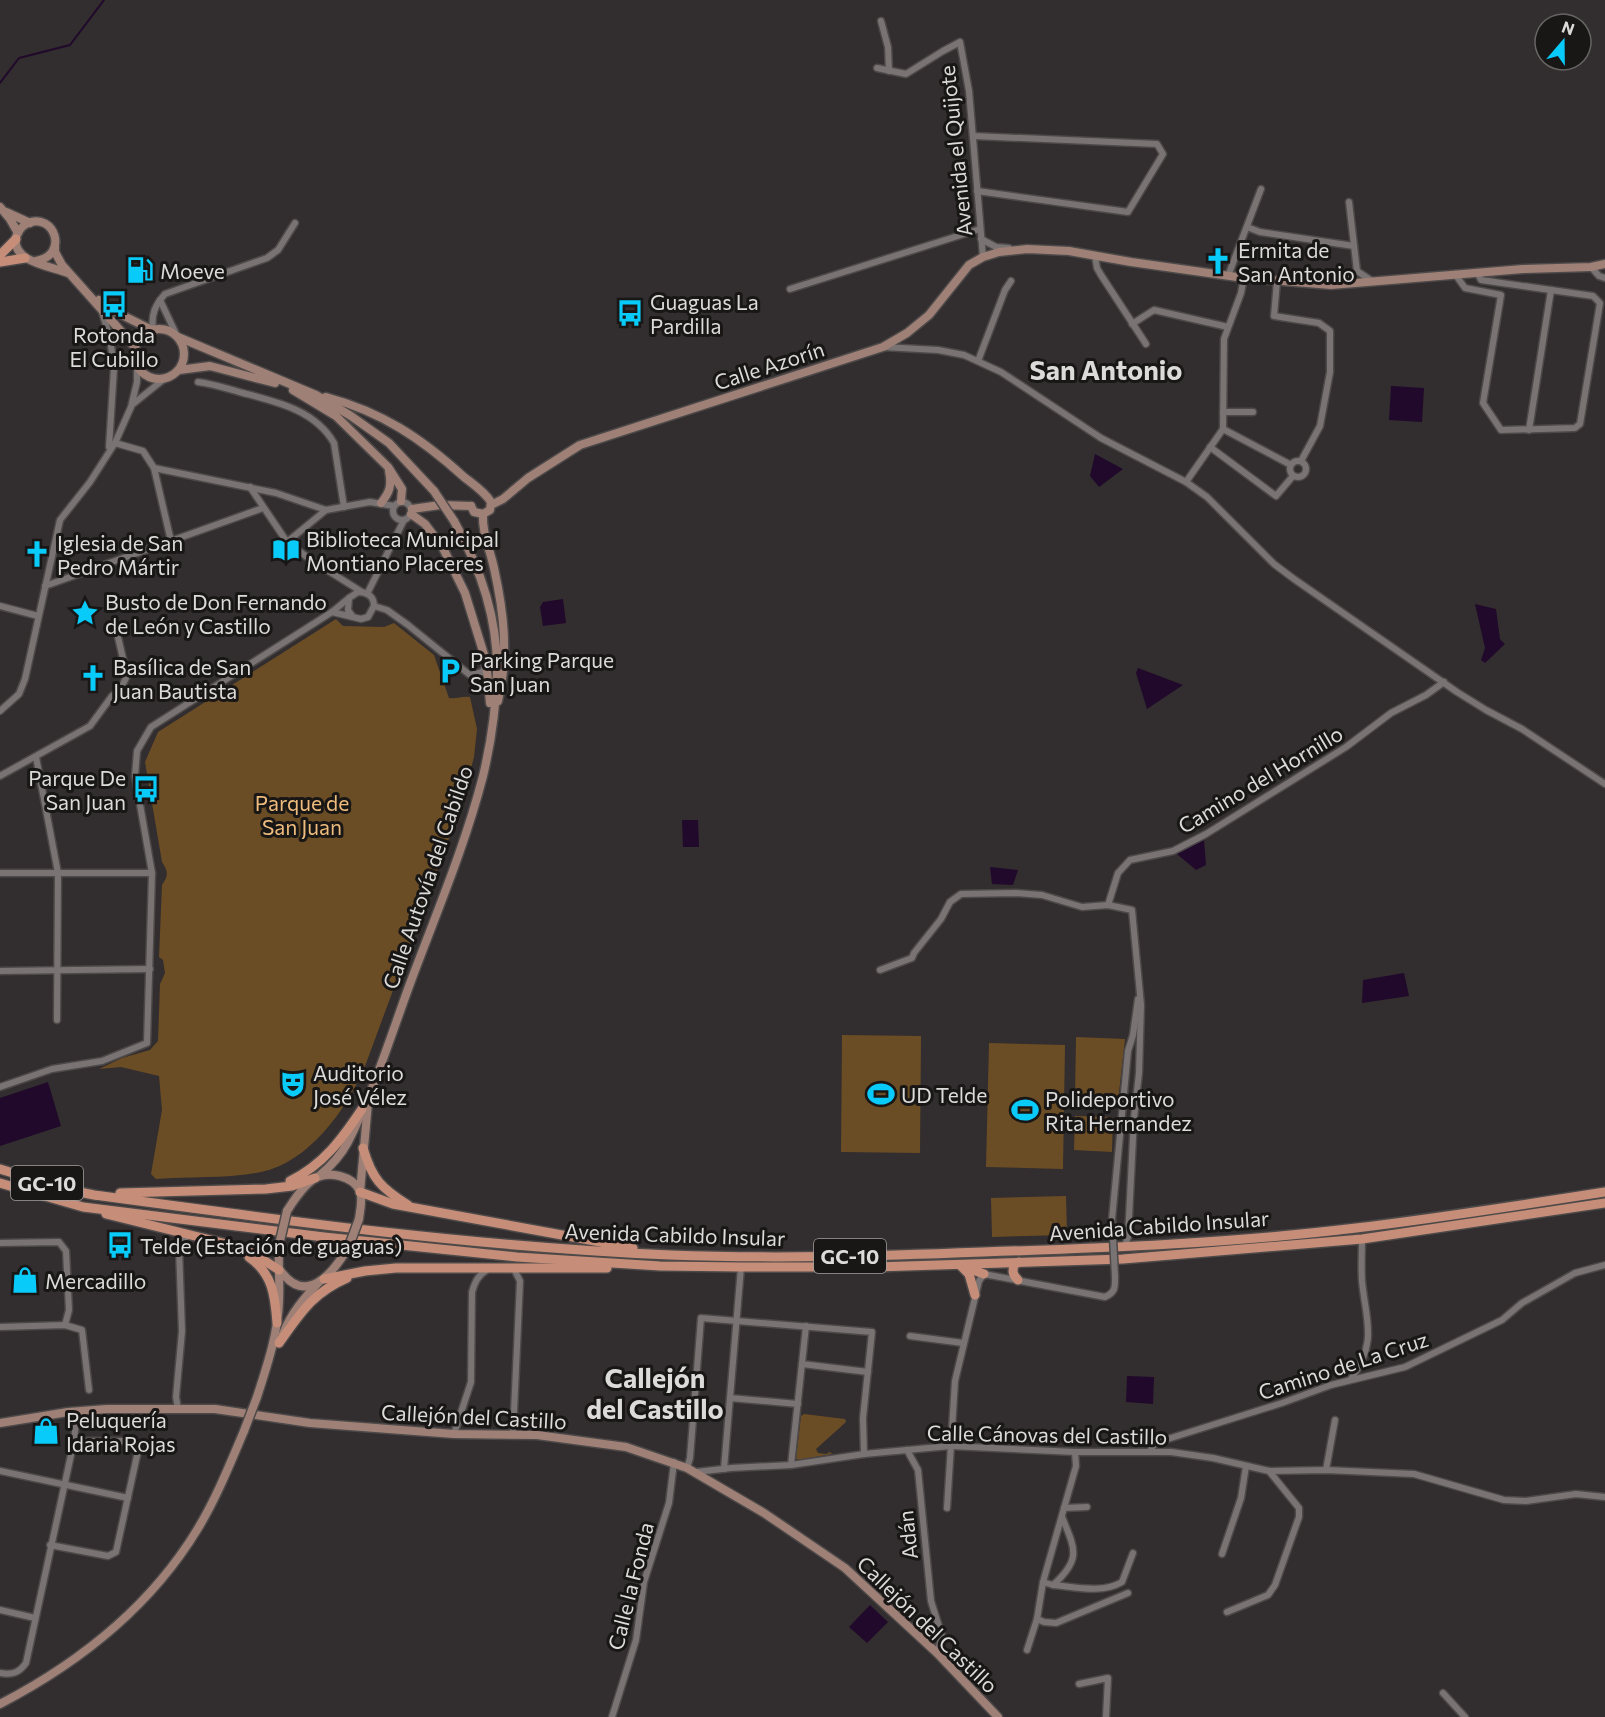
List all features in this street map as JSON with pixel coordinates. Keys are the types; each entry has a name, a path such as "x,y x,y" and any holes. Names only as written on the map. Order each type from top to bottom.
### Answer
{"main road":[{"path":"2,209 30,222 47,225 55,235 57,258 135,347"},
{"path":"2,209 17,236 17,250 24,258"},
{"path":"0,255 21,228 30,222"},
{"path":"36,261 48,257 55,247"},
{"path":"982,257 999,252 1027,249 1069,251 1228,276 1331,285 1477,272 1591,267 1605,264"},
{"name":"Calle Azorín","path":"491,505 580,445 883,347 907,333 929,315 969,265 982,257"},
{"path":"0,262 24,258 68,273"},
{"path":"90,296 116,312 153,329"},
{"path":"153,329 166,329 178,336 185,357 179,370 164,379 148,377 137,366 135,347 144,333 153,329"},
{"name":"Calle Autovía del Cabildo","path":"178,336 316,395 389,443 434,491 454,521 478,570 487,598 493,629 497,673 491,731 483,776 460,851 370,1092 348,1143 336,1160 317,1177"},
{"name":"Calle Autovía del Cabildo","path":"179,370 210,366 256,377 333,405"},
{"path":"293,390 336,416 388,467 402,489 398,503"},
{"path":"316,395 346,402 400,426 438,453 489,499 491,505 488,512 483,514 474,512 471,506"},
{"path":"381,503 389,494 391,483 388,467"},
{"path":"471,506 475,497 485,496"},
{"path":"409,514 440,505 471,506"},
{"path":"409,514 425,524 443,548 465,592 486,661 491,731"},
{"path":"483,514 483,531 492,557 502,604 505,640 503,682 491,731"},
{"name":"Calle Autovía del Cabildo","path":"360,1192 370,1092"},
{"path":"277,1187 306,1173 324,1158 341,1140 362,1109"},
{"path":"363,1148 368,1167 375,1180 386,1191 410,1206"},
{"name":"Avenida Cabildo Insular","path":"0,1168 65,1189 94,1195 325,1226 519,1246 670,1255 874,1256 1124,1248 1357,1228 1605,1192"},
{"path":"94,1195 277,1187 317,1177 335,1176 353,1183 360,1192 393,1204 670,1255"},
{"path":"266,1370 277,1323 279,1245 287,1211 302,1190 317,1177"},
{"name":"Avenida Cabildo Insular","path":"0,1183 83,1207 324,1237 517,1257 660,1266 874,1267 1134,1258 1362,1239 1605,1203"},
{"path":"0,1704 67,1665 105,1637 144,1599 196,1532 212,1503 244,1431 266,1370 286,1325 303,1299 337,1266 349,1246 361,1210 360,1192"},
{"path":"83,1207 237,1248 266,1260 289,1282 297,1286 308,1286 322,1280 365,1270 396,1268 514,1269 660,1266"},
{"path":"237,1248 265,1270 274,1292 277,1323"},
{"path":"1018,1280 1013,1274 1013,1269 1014,1265 1019,1263"},
{"path":"960,1265 984,1274"},
{"path":"960,1265 969,1274 975,1295"},
{"path":"279,1343 308,1303 335,1283 365,1270"},
{"name":"Callejón del Castillo","path":"0,1423 77,1411 107,1409 215,1409 309,1424 454,1434 513,1434 575,1439 626,1447 674,1462 691,1470 764,1514 845,1568 936,1653 998,1717"}],"street":[{"path":"877,68 889,71 888,46 881,21"},
{"name":"Avenida el Quijote","path":"889,71 906,74 960,42 974,136 982,257"},
{"path":"974,136 1157,144 1163,154 1128,212 977,191"},
{"path":"1228,276 1261,189"},
{"path":"1349,202 1357,271"},
{"path":"153,329 152,319 165,294 182,286 209,280 267,258 278,250 295,223"},
{"path":"1247,227 1260,232 1354,246"},
{"path":"790,289 980,229"},
{"path":"981,239 996,247 1027,249"},
{"path":"1095,256 1101,275 1146,344"},
{"path":"1591,267 1599,276 1605,278"},
{"path":"1357,271 1373,281"},
{"path":"1331,285 1357,271"},
{"path":"1477,272 1481,280 1593,296 1600,303 1580,424 1575,428 1501,430 1483,403 1503,284"},
{"path":"1455,274 1465,288 1501,295"},
{"path":"1186,482 1223,429 1224,339 1241,294 1244,278"},
{"path":"978,361 1005,290 1011,281"},
{"path":"1277,281 1274,316 1319,323 1330,331 1330,372 1320,426 1301,461"},
{"path":"1529,430 1551,290"},
{"path":"160,300 178,336"},
{"path":"99,306 110,338 114,368 111,441 106,459"},
{"path":"1132,324 1154,310 1228,327"},
{"path":"883,347 938,350 978,361 1001,372 1101,438 1186,482 1207,496 1275,564 1444,682 1486,710 1522,729 1605,784"},
{"path":"0,711 19,694 25,679 60,520 90,482 115,443 131,407 137,382 137,366"},
{"path":"131,407 137,399 164,379"},
{"path":"198,382 279,403 294,408 312,419 334,443 344,507"},
{"path":"1223,412 1253,412"},
{"path":"1223,429 1291,465"},
{"path":"115,443 143,451 154,468 171,541"},
{"path":"1210,447 1276,496 1293,476"},
{"path":"1295,461 1301,461 1306,464 1307,470 1305,476 1299,478 1293,476 1290,471 1295,461"},
{"path":"154,468 276,493 326,510 370,502 410,505 409,514 365,593"},
{"path":"250,487 287,542 311,561 373,599 372,614 365,618 332,612"},
{"path":"398,503 394,516 409,514"},
{"path":"45,586 263,508"},
{"path":"287,542 326,510"},
{"path":"0,1087 52,1069 102,1061 147,1043 152,873 135,776 137,751 151,727 332,612 354,593 365,593"},
{"path":"349,598 348,610 353,616"},
{"path":"0,606 38,615"},
{"path":"374,606 387,610 408,625 470,675 483,672 486,661"},
{"path":"0,776 90,726 112,696 120,690 127,676 118,637"},
{"name":"Camino del Hornillo","path":"1108,905 1118,873 1130,860 1173,851 1206,834 1347,747 1391,713 1426,695 1444,682"},
{"path":"36,757 58,873 57,1020"},
{"path":"0,873 152,873"},
{"path":"880,970 912,958 941,919 950,902 961,894 1015,892 1042,895 1082,907 1108,905 1132,910 1141,1005 1128,1237 1124,1248"},
{"path":"0,971 150,969"},
{"path":"947,1508 954,1390 975,1295 979,1281 984,1274 1105,1297 1112,1294 1115,1289 1112,1219 1128,1051 1133,1035 1139,986"},
{"path":"178,1409 176,1397 182,1332 179,1248 181,1242 189,1235"},
{"path":"1351,1379 1363,1363 1369,1326 1362,1280 1362,1239"},
{"path":"0,1243 59,1242 66,1251 69,1310 65,1325"},
{"name":"Camino de La Cruz","path":"1150,1451 1155,1443 1351,1379 1405,1367 1502,1320 1522,1304 1575,1273 1605,1265"},
{"path":"724,1469 741,1267"},
{"path":"454,1434 471,1382 472,1292 475,1282 482,1273 491,1269"},
{"path":"513,1434 520,1281 514,1269"},
{"path":"691,1470 701,1318 872,1332 863,1418 864,1454"},
{"path":"0,1327 65,1325 82,1330 89,1390"},
{"path":"791,1465 806,1326"},
{"path":"910,1336 963,1343"},
{"path":"802,1364 868,1372"},
{"path":"730,1398 798,1404"},
{"path":"0,1673 10,1674 21,1670 26,1663 74,1441 77,1411"},
{"path":"1326,1470 1335,1420"},
{"path":"51,1545 108,1556 116,1552 128,1498 138,1451 134,1444 127,1441 74,1441"},
{"name":"Calle Cánovas del Castillo","path":"691,1470 791,1465 864,1454 950,1446 1075,1452 1150,1451 1213,1458 1269,1471 1326,1470 1414,1474 1504,1500 1526,1501 1575,1494 1605,1497"},
{"name":"Adán","path":"907,1450 918,1470 930,1601 942,1636 936,1653"},
{"path":"1027,1650 1037,1619 1043,1582 1076,1466 1075,1452"},
{"name":"Calle la Fonda","path":"612,1717 636,1640 644,1582 669,1503 674,1462"},
{"path":"1222,1554 1241,1498 1246,1466"},
{"path":"0,1471 128,1498"},
{"path":"1227,1612 1268,1595 1275,1585 1299,1517 1299,1508 1269,1471"},
{"path":"1064,1508 1087,1507"},
{"path":"1053,1585 1067,1572 1073,1561 1074,1552 1061,1516"},
{"path":"1043,1582 1089,1589 1116,1586 1122,1582 1133,1553"},
{"path":"1037,1619 1056,1623 1128,1593"},
{"path":"0,1610 35,1618"},
{"path":"1079,1684 1108,1678 1106,1717"},
{"path":"1443,1693 1465,1717"}],"green space":[{"name":"Parque de San Juan","path":"336,619 343,626 384,627 394,623 434,655 449,698 470,697 477,729 474,757 458,814 364,1069 336,1117 310,1146 295,1158 261,1172 235,1176 156,1179 151,1174 162,1110 159,1076 121,1067 99,1069 122,1058 150,1050 158,1041 160,984 165,973 163,960 159,957 162,885 167,873 162,862 145,762 158,732"},
{"name":"UD Telde","path":"842,1035 921,1036 920,1153 841,1152"},
{"path":"1076,1037 1125,1039 1118,1101 1075,1098"},
{"path":"989,1043 1065,1045 1063,1169 986,1167"},
{"path":"1075,1116 1113,1117 1112,1152 1074,1150"},
{"path":"1066,1196 1067,1235 992,1237 991,1198"},
{"path":"804,1414 845,1419 846,1422 816,1449 818,1453 830,1452 832,1454 798,1460 796,1458 801,1416"}],"shaded area":[{"path":"1391,386 1424,388 1422,422 1389,420"},
{"path":"1095,454 1123,469 1099,487 1090,476"},
{"path":"563,599 566,623 543,626 540,607 543,602"},
{"path":"1475,604 1496,609 1500,639 1505,644 1485,663 1481,660 1485,648"},
{"path":"1138,668 1183,685 1147,709 1136,673"},
{"path":"682,820 698,820 699,847 683,847"},
{"path":"1204,840 1206,865 1196,870 1177,854"},
{"path":"990,867 1018,870 1013,885 992,884"},
{"path":"1404,973 1409,996 1362,1003 1363,980"},
{"path":"48,1082 61,1126 0,1146 0,1098"},
{"path":"1127,1376 1154,1377 1153,1404 1126,1402"},
{"path":"870,1605 888,1622 867,1643 849,1627"}],"waterway":[{"path":"0,83 19,58 70,45 104,0"}],"place":[{"name":"Ermita de San Antonio","path":"1218,261"},
{"name":"Moeve","path":"140,270"},
{"name":"Rotonda El Cubillo","path":"114,304"},
{"name":"Guaguas La Pardilla","path":"630,313"},
{"name":"Biblioteca Municipal Montiano Placeres","path":"286,550"},
{"name":"Iglesia de San Pedro Mártir","path":"37,554"},
{"name":"Busto de Don Fernando de León y Castillo","path":"85,613"},
{"name":"Parking Parque San Juan","path":"450,671"},
{"name":"Basílica de San Juan Bautista","path":"93,678"},
{"name":"Parque De San Juan","path":"146,789"},
{"name":"Auditorio José Vélez","path":"293,1084"},
{"name":"UD Telde","path":"881,1094"},
{"name":"Polideportivo Rita Hernandez","path":"1025,1110"},
{"name":"Telde (Estación de guaguas)","path":"120,1245"},
{"name":"Mercadillo","path":"25,1280"},
{"name":"Peluquería Idaria Rojas","path":"46,1431"}],"district":[{"name":"San Antonio","path":"1106,369"},
{"name":"Callejón del Castillo","path":"655,1392"}]}
